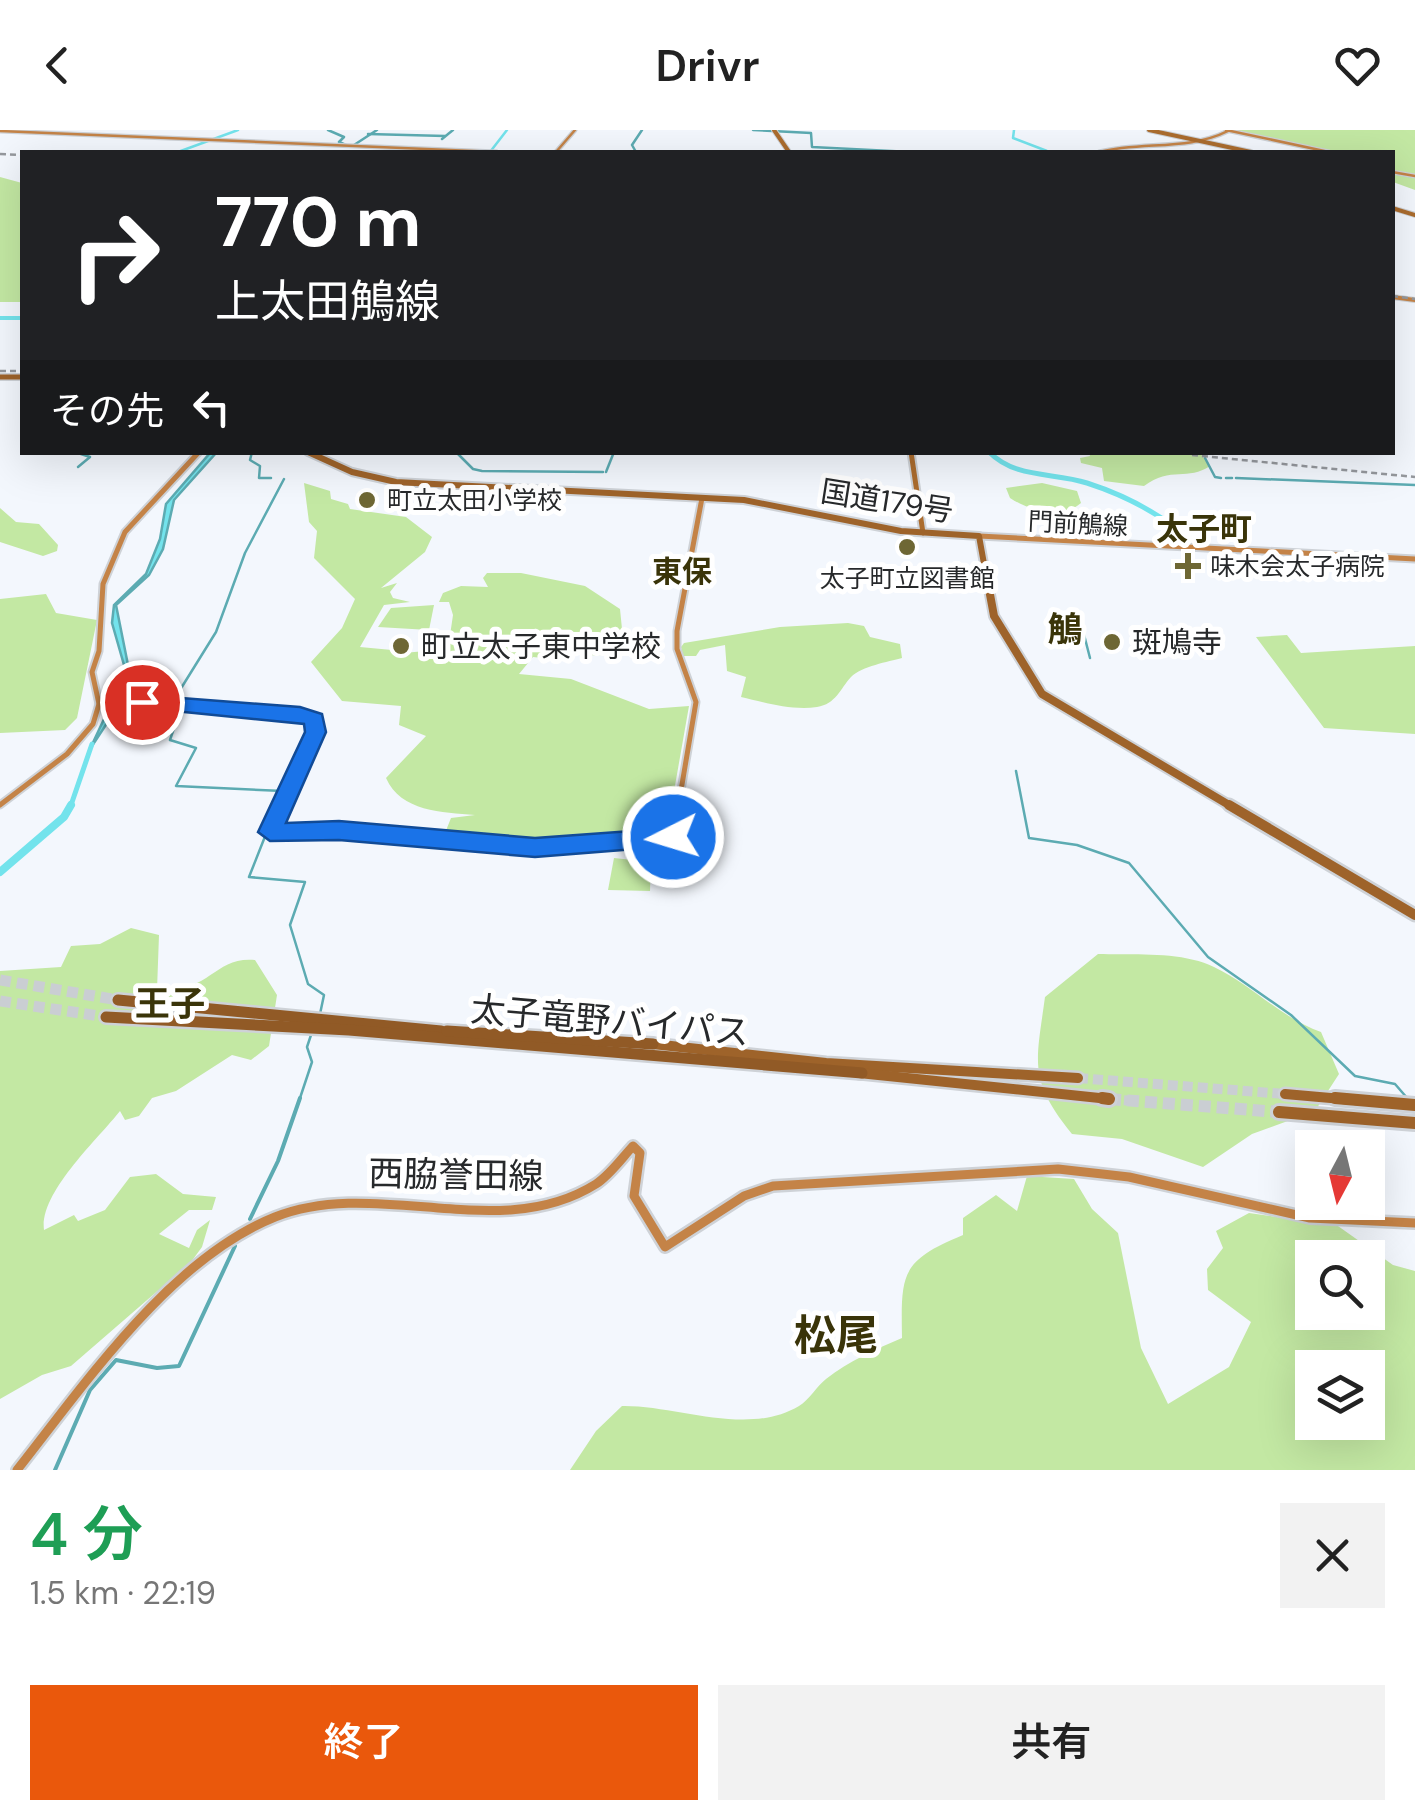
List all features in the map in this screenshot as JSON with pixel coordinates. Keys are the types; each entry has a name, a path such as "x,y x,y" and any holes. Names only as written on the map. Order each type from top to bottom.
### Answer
{"highway":[{"name":"国道179号","path":"315,455 352,472 405,482 764,502 923,533 979,536 993,612 1030,680 1042,694 1415,915"},
{"name":"太子竜野バイパス","path":"118,1000 272,1020 484,1041 511,1040"},
{"name":"太子竜野バイパス","path":"106,1017 272,1020"},
{"name":"太子竜野バイパス","path":"386,1029 446,1031 788,1063 994,1070 1078,1078"},
{"path":"511,1040 577,1038 653,1044 788,1063"},
{"path":"511,1040 576,1053 712,1065 788,1063"},
{"name":"太子竜野バイパス","path":"788,1063 996,1089 1109,1098"},
{"path":"1285,1094 1410,1104"},
{"path":"1278,1112 1415,1123"}],"main road":[{"path":"101,134 108,130"},
{"path":"558,150 575,130"},
{"path":"1149,130 1239,150"},
{"path":"1107,150 1130,144 1202,144 1226,131 1319,150"},
{"path":"0,132 444,150"},
{"path":"0,804 85,736 99,704 92,672 100,651 103,584 126,532 196,455"},
{"path":"911,455 923,533"},
{"path":"99,704 122,702 300,714 314,719 316,732 270,832 339,830 535,847 673,837 696,702 676,640 702,498"},
{"name":"門前鵤線","path":"979,536 1415,559"},
{"name":"西脇誉田線","path":"17,1470 144,1321 214,1252 246,1231 326,1202 542,1210 594,1189 632,1146 640,1153 634,1196 665,1247 744,1196 772,1186 1028,1170 1129,1177 1322,1220 1341,1216 1415,1222"}],"green space":[{"path":"1227,130 1415,130 1415,190 1395,183 1395,150 1326,150"},
{"path":"0,177 20,182 20,302 0,302"},
{"path":"1202,455 1210,466 1194,473 1163,477 1144,486 1104,481 1102,468 1081,463 1080,458"},
{"path":"304,483 330,491 331,499 348,504 350,509 406,517 432,537 425,552 381,588 397,583 390,592 393,598 410,602 384,605 360,647 392,650 392,654 448,649 453,615 449,602 439,602 443,593 461,586 488,587 483,578 487,573 521,573 585,586 620,609 622,629 618,642 629,648 597,656 568,651 552,659 533,657 519,674 571,679 649,709 689,706 667,831 526,844 443,838 451,818 475,815 412,804 386,778 426,736 399,725 401,706 342,701 311,662 342,628 355,599 314,558 317,531 309,522"},
{"path":"1042,483 1077,491 1081,503 1064,511 1046,512 1010,498 1006,488"},
{"path":"0,508 16,522 39,524 58,545 57,551 43,556 0,542"},
{"path":"46,594 56,613 97,620 77,718 65,730 0,733 0,599"},
{"path":"434,605 429,630 378,627 391,608"},
{"path":"848,623 864,626 870,637 900,644 902,658 856,673 833,699 817,707 788,707 741,697 746,677 727,671 725,645 700,650 696,656 683,656 681,647 684,643 780,627"},
{"path":"1287,635 1301,653 1415,646 1415,734 1324,728 1256,637"},
{"path":"614,858 651,862 650,891 608,890"},
{"path":"131,928 159,935 157,990 189,986 230,964 255,960 277,995 269,1046 251,1060 232,1055 176,1091 152,1098 139,1116 125,1120 120,1111 72,1167 51,1200 44,1230 74,1215 78,1221 105,1210 130,1177 156,1174 183,1194 216,1197 212,1210 189,1210 159,1234 189,1248 197,1230 210,1220 202,1247 191,1262 71,1366 42,1375 0,1399 0,971 61,967 71,946 100,944"},
{"path":"1098,954 1172,956 1214,967 1321,1032 1339,1074 1315,1111 1252,1134 1203,1167 1122,1139 1072,1134 1048,1099 1039,1070 1045,997"},
{"path":"1027,1176 1074,1179 1092,1209 1118,1233 1141,1348 1168,1404 1229,1367 1251,1322 1208,1290 1207,1269 1223,1248 1216,1231 1249,1213 1338,1226 1358,1240 1295,1240 1295,1330 1385,1330 1385,1259 1415,1271 1415,1470 570,1470 596,1431 622,1406 757,1419 799,1406 835,1373 902,1338 902,1299 908,1272 927,1253 963,1235 963,1218 996,1195 1017,1211"}],"water":[{"path":"208,455 214,455 174,500 163,549 149,575 116,605 130,675 117,708 90,749 126,672 112,623 114,605 146,574 160,539 166,504"}],"waterway":[{"path":"183,150 238,130"},
{"path":"328,130 344,137 339,142 346,145"},
{"path":"371,134 377,130"},
{"path":"442,139 453,130"},
{"path":"492,150 507,130"},
{"path":"635,150 632,145 642,130"},
{"path":"753,130 811,133 812,147 871,150"},
{"path":"1014,130 1013,138 1044,150"},
{"path":"354,145 371,134"},
{"path":"371,134 445,136"},
{"path":"1395,174 1415,177"},
{"path":"0,318 20,318"},
{"path":"78,467 90,457 84,455"},
{"path":"251,455 250,460 260,466 259,478 271,478"},
{"path":"459,455 473,469 482,471 603,472"},
{"path":"606,472 613,455"},
{"path":"993,455 1023,471 1110,491 1173,526"},
{"path":"1205,458 1215,477 1221,478"},
{"path":"1226,478 1232,478"},
{"path":"1236,478 1415,485"},
{"path":"175,698 216,632 245,553 284,479"},
{"path":"1081,623 1090,658"},
{"path":"169,707 165,716 176,722 170,740 196,748 176,786 283,791 279,804"},
{"path":"70,808 92,744"},
{"path":"1016,771 1029,838 1077,845 1129,863 1208,957 1291,1015 1355,1076 1395,1084 1408,1099"},
{"path":"0,872 64,817 71,805"},
{"path":"266,834 249,877 305,882 290,925 308,984 324,995 320,1014"},
{"path":"300,1098 312,1062 307,1047 311,1035"},
{"path":"250,1219 278,1161 300,1098"},
{"path":"55,1470 90,1390 116,1360 157,1368 179,1366 235,1246"}],"tunnel":[{"path":"0,980 118,1000"},
{"path":"0,1001 106,1017"},
{"path":"1078,1078 1285,1094"},
{"path":"1132,1101 1109,1099 1279,1112"}],"railway":[{"path":"0,154 20,155"},
{"path":"1395,296 1415,299"},
{"path":"0,371 20,371"},
{"path":"1192,455 1415,477"}],"place":[{"name":"町立太田小学校","path":"367,500"},
{"name":"太子町立図書館","path":"907,547"},
{"name":"味木会太子病院","path":"1188,566"},
{"name":"斑鳩寺","path":"1112,642"},
{"name":"町立太子東中学校","path":"401,646"}],"district":[{"name":"太子町","path":"1204,529"},
{"name":"東保","path":"682,571"},
{"name":"鵤","path":"1065,630"},
{"name":"王子","path":"170,1004"},
{"name":"松尾","path":"836,1335"}],"route":[{"path":"142,702 300,714 314,719 316,732 270,832 339,830 522,847 673,837"}]}
